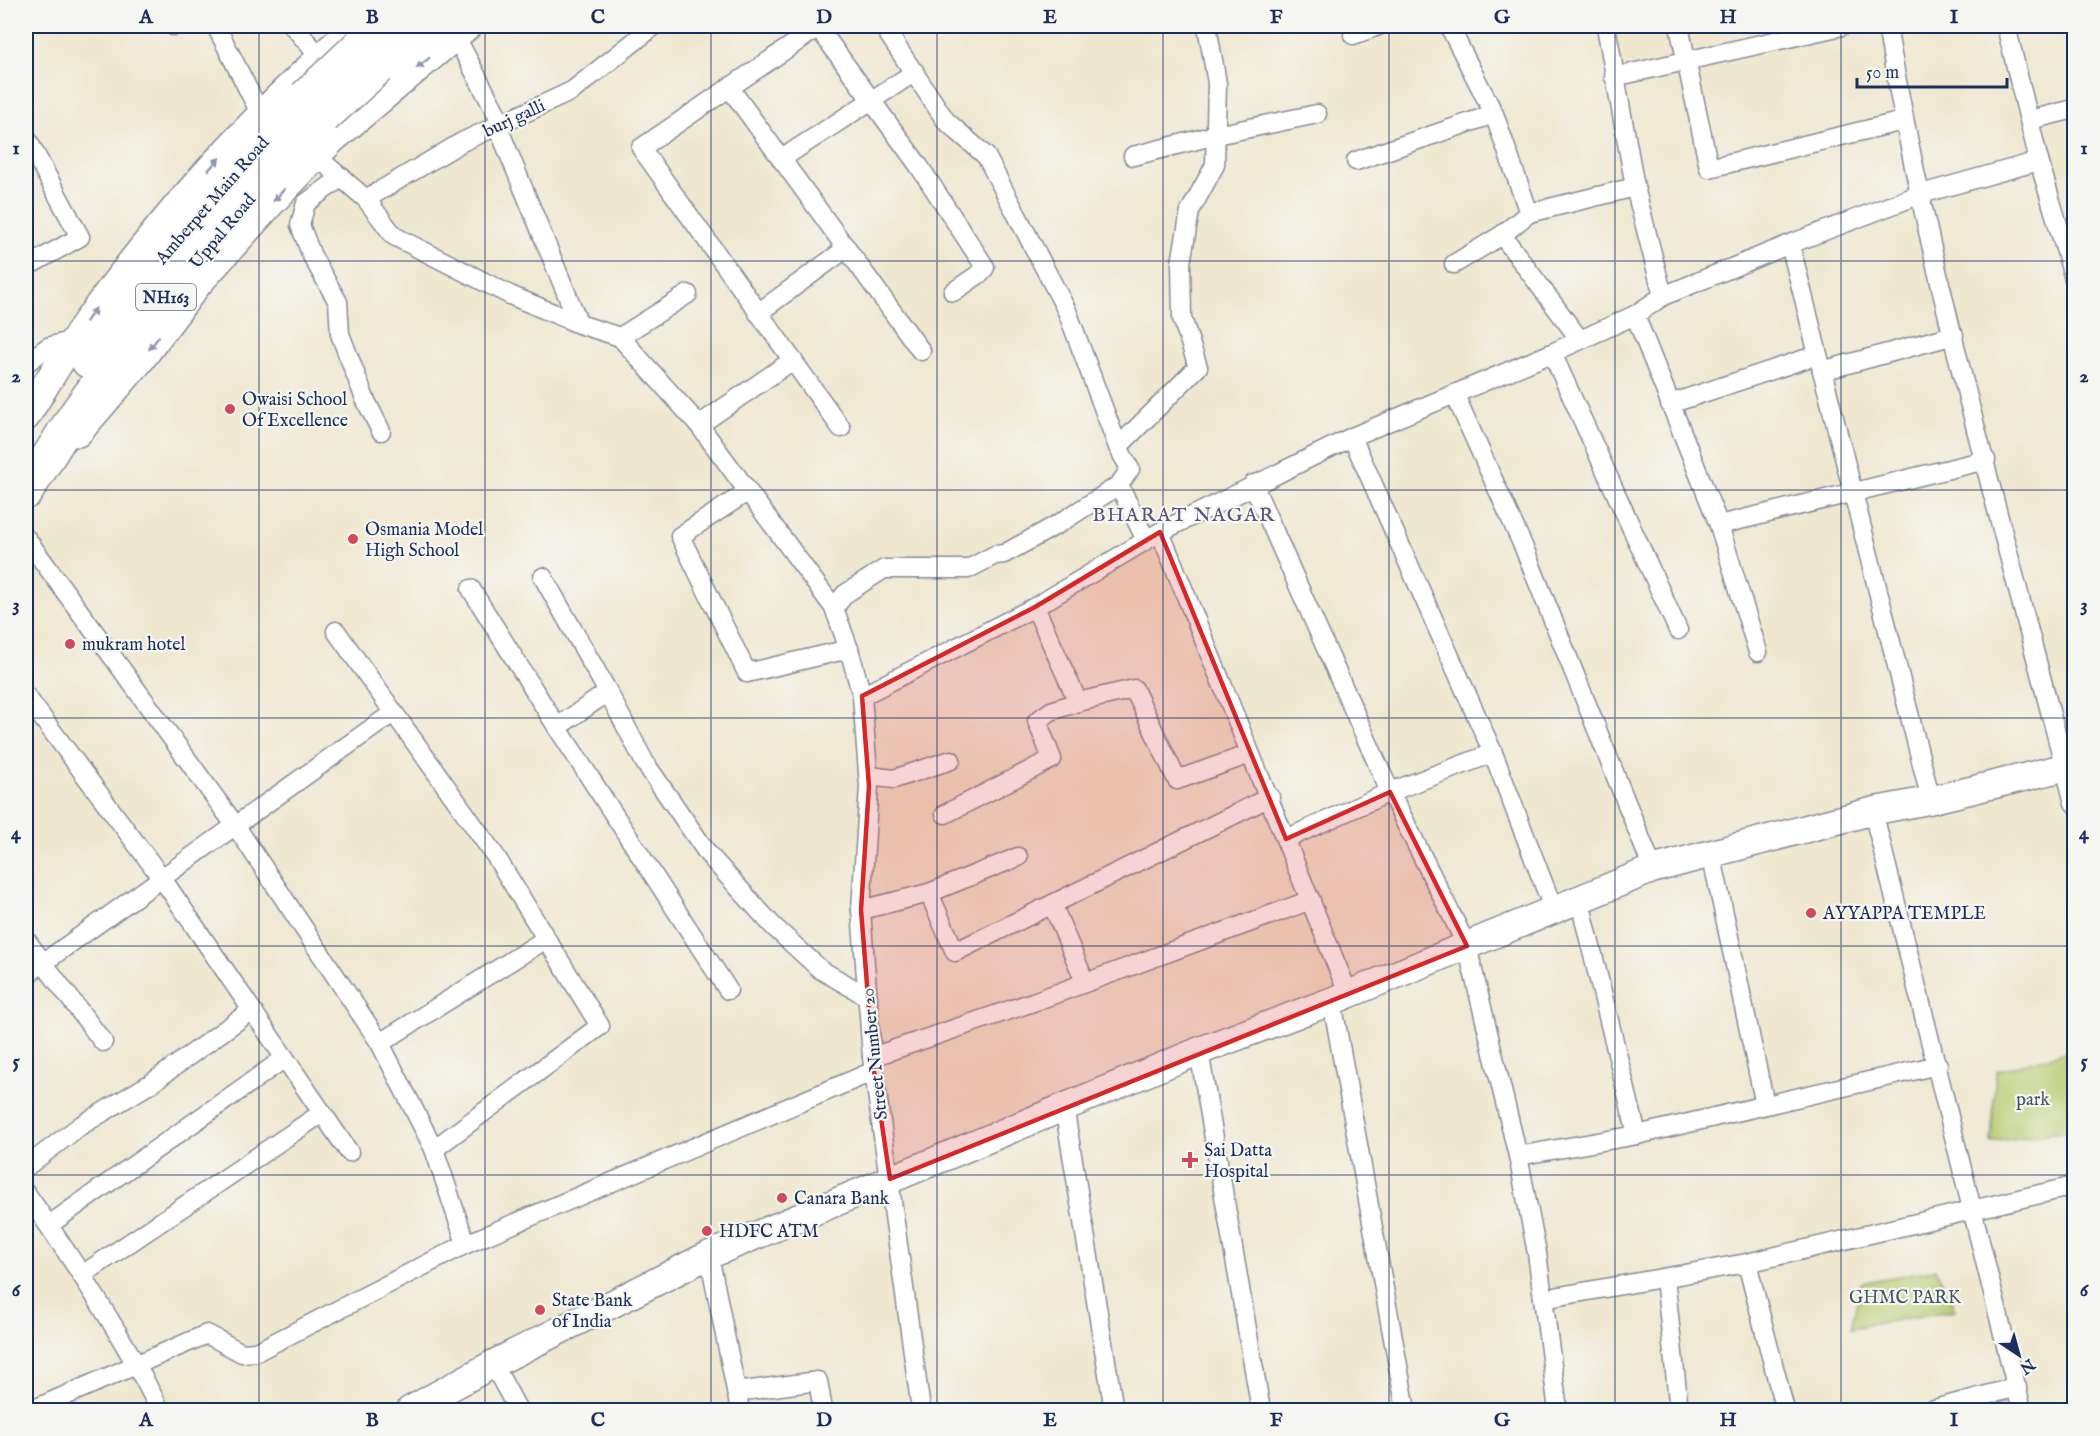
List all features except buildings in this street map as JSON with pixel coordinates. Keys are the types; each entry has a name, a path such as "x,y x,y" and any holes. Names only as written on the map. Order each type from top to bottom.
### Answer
{"highway":[{"name":"NH163","path":"315,107 382,26"},
{"name":"Uppal Road","path":"31,471 129,341 283,159 315,107 450,29"}],"street":[{"path":"216,26 260,113"},
{"path":"293,26 363,113"},
{"path":"26,417 74,340 148,242 260,113 356,26"},
{"name":"burj galli","path":"366,199 462,142 572,91 654,26"},
{"path":"841,428 641,148 819,26 919,166 985,267 982,272 953,292"},
{"path":"834,608 845,594 884,569 968,569 994,555 1004,554 1060,523 1119,485 1130,469 1118,447 1067,311 986,156 946,121 883,26"},
{"path":"1118,447 1198,366 1182,318 1181,263 1190,211 1215,165 1217,83 1207,26"},
{"path":"1353,35 1378,26"},
{"path":"1449,26 1494,114 1529,213"},
{"path":"1606,26 1635,187 1663,296"},
{"path":"1679,26 1708,168 1903,121"},
{"path":"1614,77 1686,61 1777,33 1842,26"},
{"path":"1887,26 1903,121 1954,335 2070,766 2074,803"},
{"path":"2006,26 2039,161 2074,279"},
{"path":"31,471 84,427 140,361 198,284 316,156 450,29 500,125 579,324"},
{"path":"781,159 870,99 915,72"},
{"path":"729,87 921,351"},
{"path":"2030,120 2074,109"},
{"path":"1133,156 1216,135 1317,114"},
{"path":"1356,161 1494,114"},
{"path":"26,137 80,237 26,267"},
{"path":"316,156 366,199 394,236 510,295 579,324 620,337 688,294"},
{"path":"862,696 1035,607 1153,536 1253,484 1352,437 1552,353 1635,315 1663,296 1790,244 1921,194 2039,161"},
{"path":"342,177 306,203 300,225 312,256 338,302 340,334 365,399 381,431"},
{"path":"1454,264 1503,235 1529,213 1635,187"},
{"path":"1503,235 1580,340"},
{"path":"1790,244 1931,800"},
{"path":"759,313 847,248"},
{"path":"1635,315 1719,525 1758,652"},
{"path":"1670,404 1819,363 1954,335"},
{"name":"Street Number 20","path":"620,337 699,425 834,608 849,649 862,696 869,776 861,910 873,1064 921,1410"},
{"path":"26,363 48,347 74,340"},
{"path":"1552,353 1678,630"},
{"path":"699,425 794,360"},
{"path":"1455,395 1524,548 1653,869"},
{"path":"1352,437 1493,753 1553,908"},
{"path":"1719,525 1986,459"},
{"path":"1253,484 1390,792 1467,946 1518,1156 1537,1253 1558,1410"},
{"path":"1119,485 1153,536 1270,797 1311,900 1340,997 1406,1410"},
{"path":"747,492 680,536 747,673 849,649"},
{"path":"26,538 235,825 380,1043 434,1149 466,1244"},
{"path":"543,577 645,763 708,854 773,926 821,970 868,997"},
{"path":"471,588 557,727 728,990"},
{"path":"1035,607 1078,702"},
{"path":"336,631 496,857 600,1026 434,1149"},
{"path":"945,814 1052,759 1037,721 1051,711 1134,689 1177,780 1250,753"},
{"path":"557,727 608,692"},
{"path":"26,696 161,877 349,1152"},
{"path":"26,975 393,713"},
{"path":"1286,839 1390,792 1493,753"},
{"path":"869,776 894,779 951,760"},
{"path":"410,1410 493,1364 709,1255 1064,1106 1467,946 1553,908 1653,869 1873,811 1931,800 2070,766"},
{"path":"929,893 955,952 1053,906 1270,797"},
{"path":"1873,811 2022,1410"},
{"path":"1711,853 1765,1106"},
{"path":"861,910 929,893 1018,857"},
{"path":"1579,898 1637,1135"},
{"path":"32,1410 207,1334 242,1353 256,1352 466,1244 873,1064 1085,982 1311,900"},
{"path":"1053,906 1085,982"},
{"path":"380,1043 546,939"},
{"path":"26,940 103,1042"},
{"path":"26,1167 80,1126 153,1082 252,1010"},
{"path":"1199,1051 1262,1410"},
{"path":"49,1225 285,1058"},
{"path":"1518,1156 1637,1135 1938,1065"},
{"path":"1064,1106 1114,1410"},
{"path":"82,1275 322,1113"},
{"path":"1543,1299 1747,1263 2074,1186"},
{"path":"26,1192 82,1275 137,1365 160,1410"},
{"path":"709,1255 738,1405 818,1381 823,1410"},
{"path":"1747,1263 1785,1410"},
{"path":"1665,1278 1679,1410"},
{"path":"493,1364 518,1410"},
{"path":"1931,1410 2017,1387"}],"highlighted area":[{"path":"1160,532 1286,839 1390,792 1467,946 890,1179 874,1071 861,910 869,786 862,696 1035,607"}],"green space":[{"name":"park","path":"2071,1051 2074,1130 1991,1142 1996,1071"},
{"name":"GHMC PARK","path":"1936,1269 1955,1310 1851,1328 1861,1283"}],"place":[{"name":"Owaisi School Of Excellence","path":"230,409"},
{"name":"Osmania Model High School","path":"353,539"},
{"name":"mukram hotel","path":"70,644"},
{"name":"AYYAPPA TEMPLE","path":"1811,913"},
{"name":"Sai Datta Hospital","path":"1190,1160"},
{"name":"Canara Bank","path":"782,1198"},
{"name":"HDFC ATM","path":"707,1231"},
{"name":"State Bank of India","path":"540,1310"}],"district":[{"name":"BHARAT NAGAR","path":"1184,514"}]}
